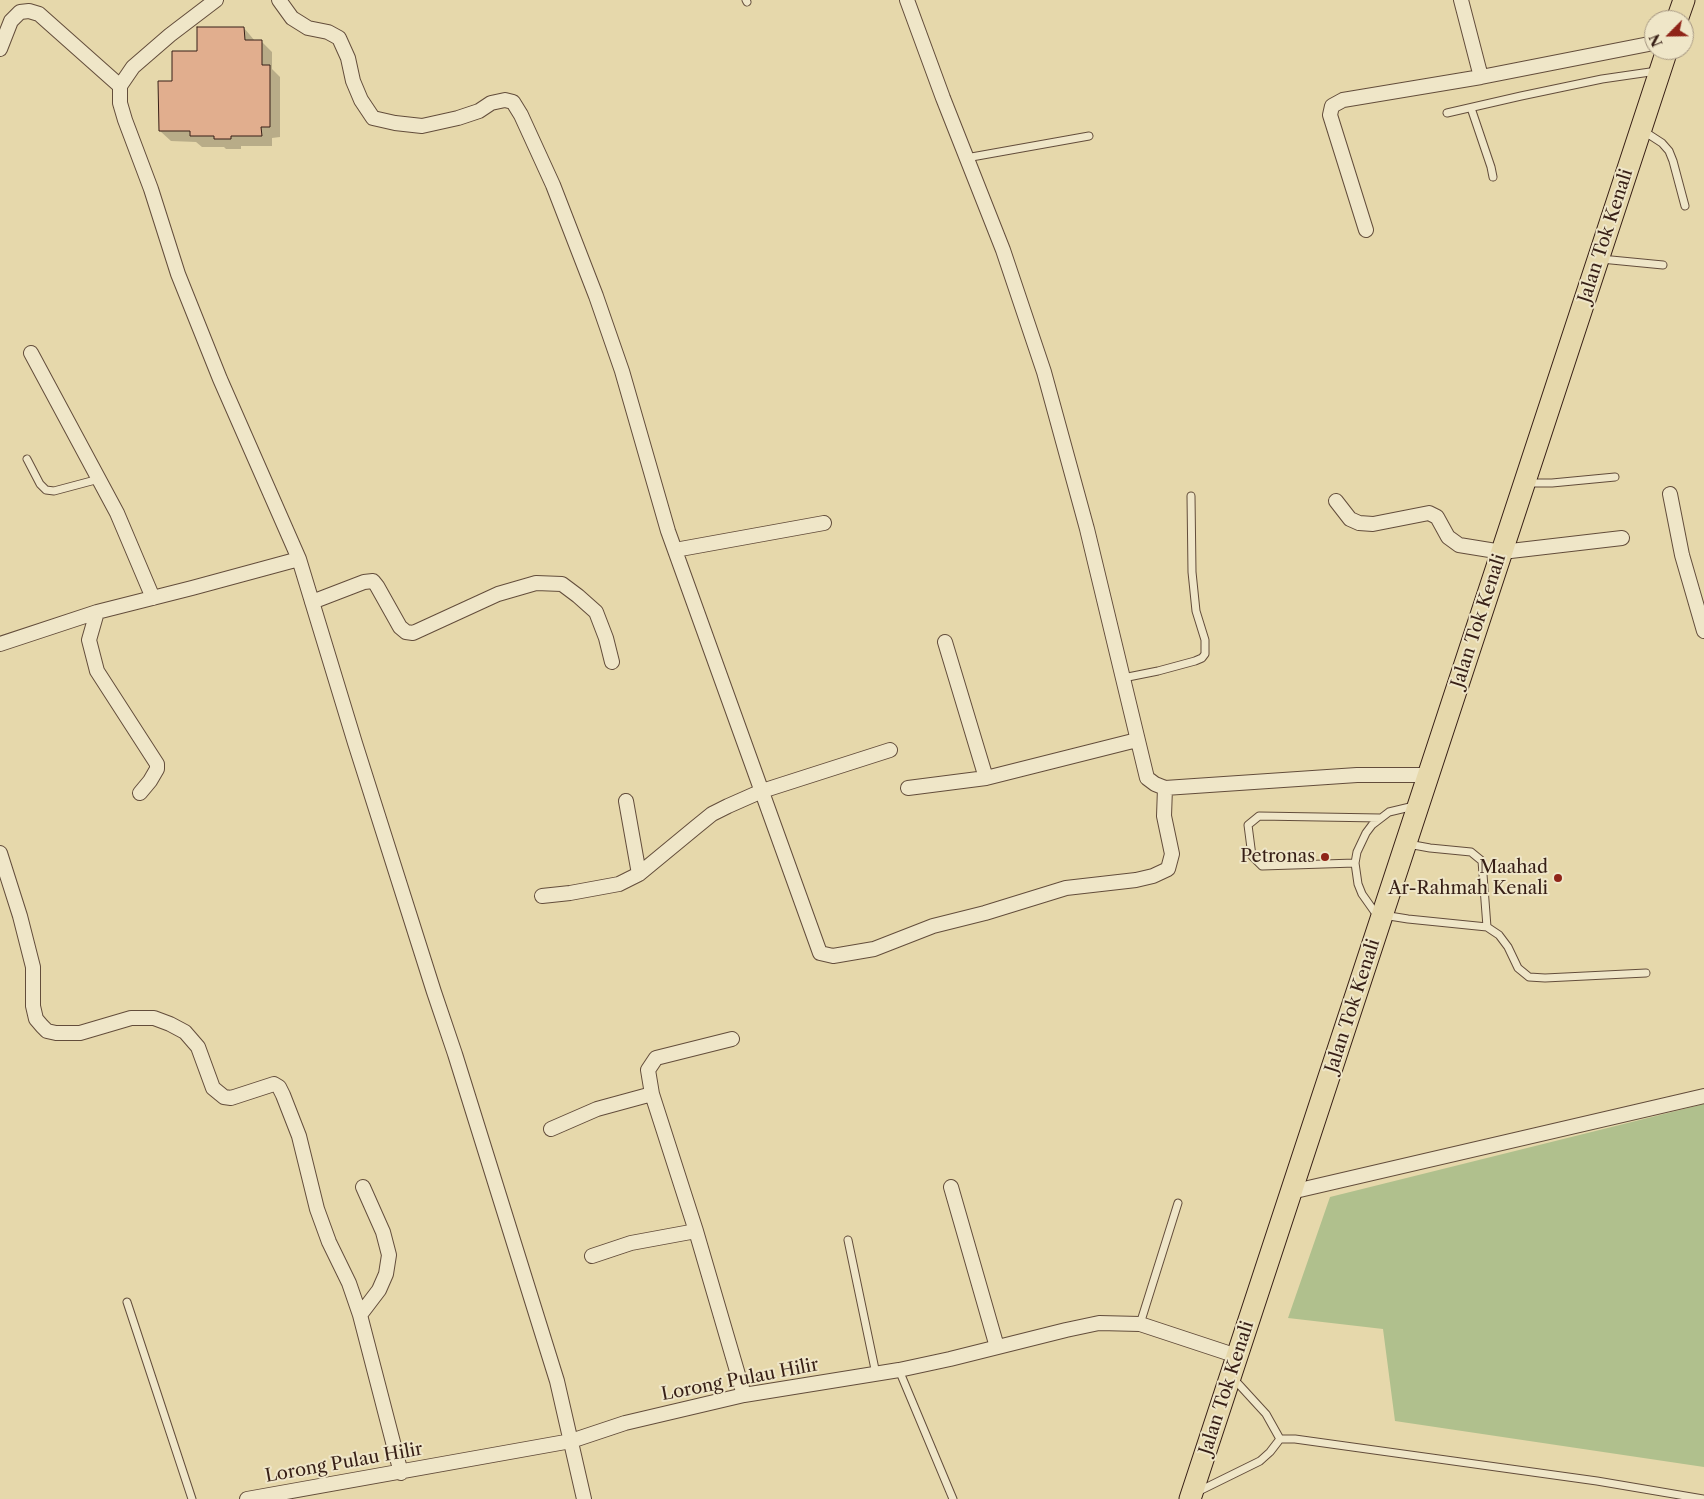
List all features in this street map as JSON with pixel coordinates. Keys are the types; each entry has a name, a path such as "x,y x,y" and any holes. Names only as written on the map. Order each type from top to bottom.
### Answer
{"main road":[{"name":"Jalan Tok Kenali","path":"1191,1497 1664,60"}],"street":[{"path":"216,0 151,50 133,68 120,86 120,103 151,189 178,274 220,379 299,558 557,1381 584,1499"},
{"path":"279,0 292,18 308,28 328,32 339,38 348,58 361,100 373,118 422,126 458,118 505,100 513,102 521,115 552,184 596,296 622,371 675,550 820,953 834,956 874,949 933,926 985,913 1066,888 1136,880 1153,876 1168,869 1172,854 1164,816 1165,788"},
{"path":"907,0 966,158 1003,250 1044,372 1087,530 1147,778 1165,788 1357,775 1429,775"},
{"path":"1461,0 1481,77"},
{"path":"0,49 11,21 20,12 29,11 39,14 120,86"},
{"path":"1366,230 1330,115 1332,106 1343,100 1481,77 1644,45"},
{"path":"31,353 99,479 126,534 153,598"},
{"path":"1670,494 1682,555 1704,631"},
{"path":"1336,501 1350,519 1359,523 1373,524 1429,513 1438,517 1448,537 1459,545 1502,552 1622,538"},
{"path":"675,550 824,523"},
{"path":"0,644 97,612 299,558"},
{"path":"312,602 364,582 373,581 378,586 400,628 406,632 413,633 498,594 536,583 562,584 596,612 606,638 612,662"},
{"path":"97,612 88,640 97,671 157,764 157,769 150,781 140,793"},
{"path":"944,642 986,778"},
{"path":"908,788 986,778 1137,740"},
{"path":"542,896 619,884 639,874 712,814 762,792 890,750"},
{"path":"626,801 639,874"},
{"path":"0,853 20,916 33,966 33,1006 36,1019 42,1026 48,1031 56,1033 80,1033 131,1018 154,1018 185,1032 198,1047 214,1088 224,1097 231,1098 274,1084 279,1087 299,1136 317,1209 360,1315 401,1473"},
{"path":"732,1040 656,1058 648,1070 652,1094 696,1231 744,1395"},
{"path":"550,1129 597,1109 652,1094"},
{"path":"1292,1192 1704,1096"},
{"path":"360,1315 379,1290 386,1274 389,1255 383,1232 363,1187"},
{"path":"951,1187 997,1347"},
{"path":"592,1256 632,1243 696,1231"},
{"name":"Lorong Pulau Hilir","path":"254,1498 571,1441 625,1423 744,1395 899,1370 1066,1330 1099,1324 1140,1324 1234,1366"}],"lane":[{"path":"1447,113 1602,79 1661,71"},
{"path":"1471,108 1489,159 1493,177"},
{"path":"1641,129 1662,143 1669,151 1674,161 1685,206"},
{"path":"966,158 1089,136"},
{"path":"1598,259 1663,266"},
{"path":"27,459 40,484 46,490 54,492 99,479"},
{"path":"1525,483 1552,483 1615,477"},
{"path":"1123,678 1183,665 1202,658 1206,654 1205,640 1196,611 1192,572 1192,496"},
{"path":"1418,810 1410,807 1399,809 1380,818 1372,825 1360,842 1355,863 1356,874 1362,894 1374,911 1383,915 1408,919 1487,927 1499,935 1508,947 1518,968 1529,977 1545,978 1646,973"},
{"path":"1355,863 1262,866 1252,856 1248,825 1259,816 1380,818"},
{"path":"1406,844 1471,852 1482,862 1487,927"},
{"path":"1140,1324 1178,1203"},
{"path":"848,1240 876,1374"},
{"path":"127,1302 192,1499"},
{"path":"1234,1366 1280,1439"},
{"path":"899,1370 953,1499"},
{"path":"1191,1497 1260,1461 1280,1439"},
{"path":"1280,1439 1295,1439 1597,1481 1703,1499"}],"green space":[{"path":"1704,1104 1704,1467 1395,1421 1383,1329 1288,1318 1330,1197"}],"building":[{"path":"197,27 244,27 245,40 262,40 262,65 270,65 270,127 261,127 262,136 231,136 231,139 214,139 214,136 190,136 190,131 159,131 158,81 172,81 172,51 197,51"}],"place":[{"name":"Petronas","path":"1325,857"},
{"name":"Maahad Ar-Rahmah Kenali","path":"1558,878"}]}
